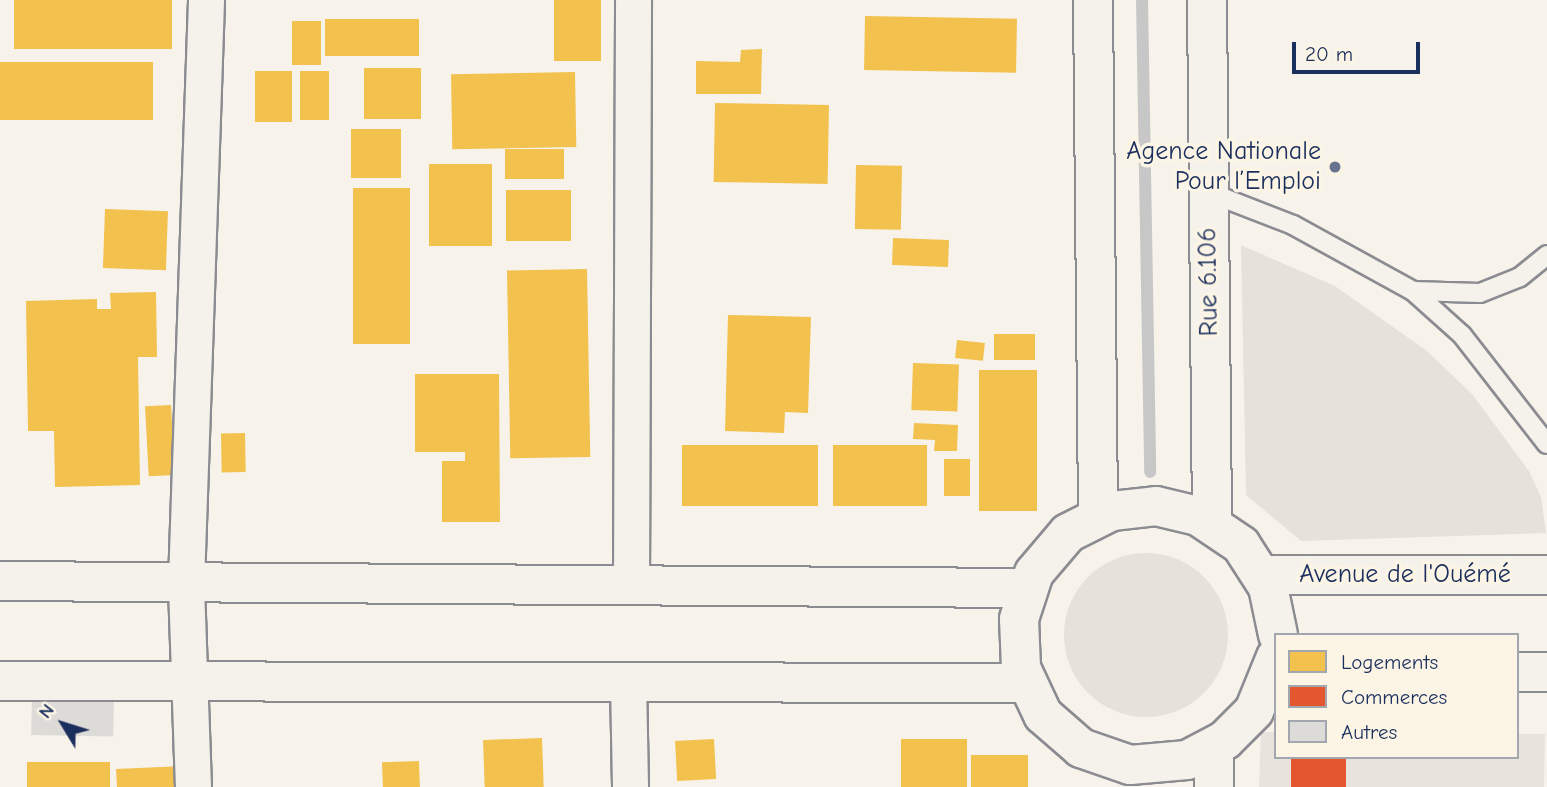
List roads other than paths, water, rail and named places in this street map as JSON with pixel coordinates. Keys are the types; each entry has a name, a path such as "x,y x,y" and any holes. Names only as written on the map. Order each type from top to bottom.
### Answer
{"main road":[{"path":"1093,0 1098,516"},
{"name":"Rue 6.106","path":"1207,0 1212,523"},
{"path":"1274,668 1246,722 1214,748 1159,766 1102,773 1052,724 1026,683 1018,635 1027,588 1055,545 1098,516 1156,506 1185,511 1212,523 1241,545 1263,575 1278,633"},
{"name":"Avenue de l'Ouémé","path":"1263,575 1547,575"},
{"path":"0,581 1027,588"},
{"path":"1519,672 1547,672"},
{"path":"0,681 1026,683"},
{"path":"1214,748 1214,787"}],"street":[{"path":"192,787 186,582 206,0"},
{"path":"631,586 633,0"},
{"path":"628,682 630,787"}],"lane":[{"path":"1208,191 1293,225 1413,291 1462,335 1547,444"},
{"path":"1413,291 1480,293 1520,277 1547,255"}],"waterway":[{"path":"1142,0 1150,472"}],"place":[{"name":"Agence Nationale Pour l’Emploi","path":"1335,167"}]}
